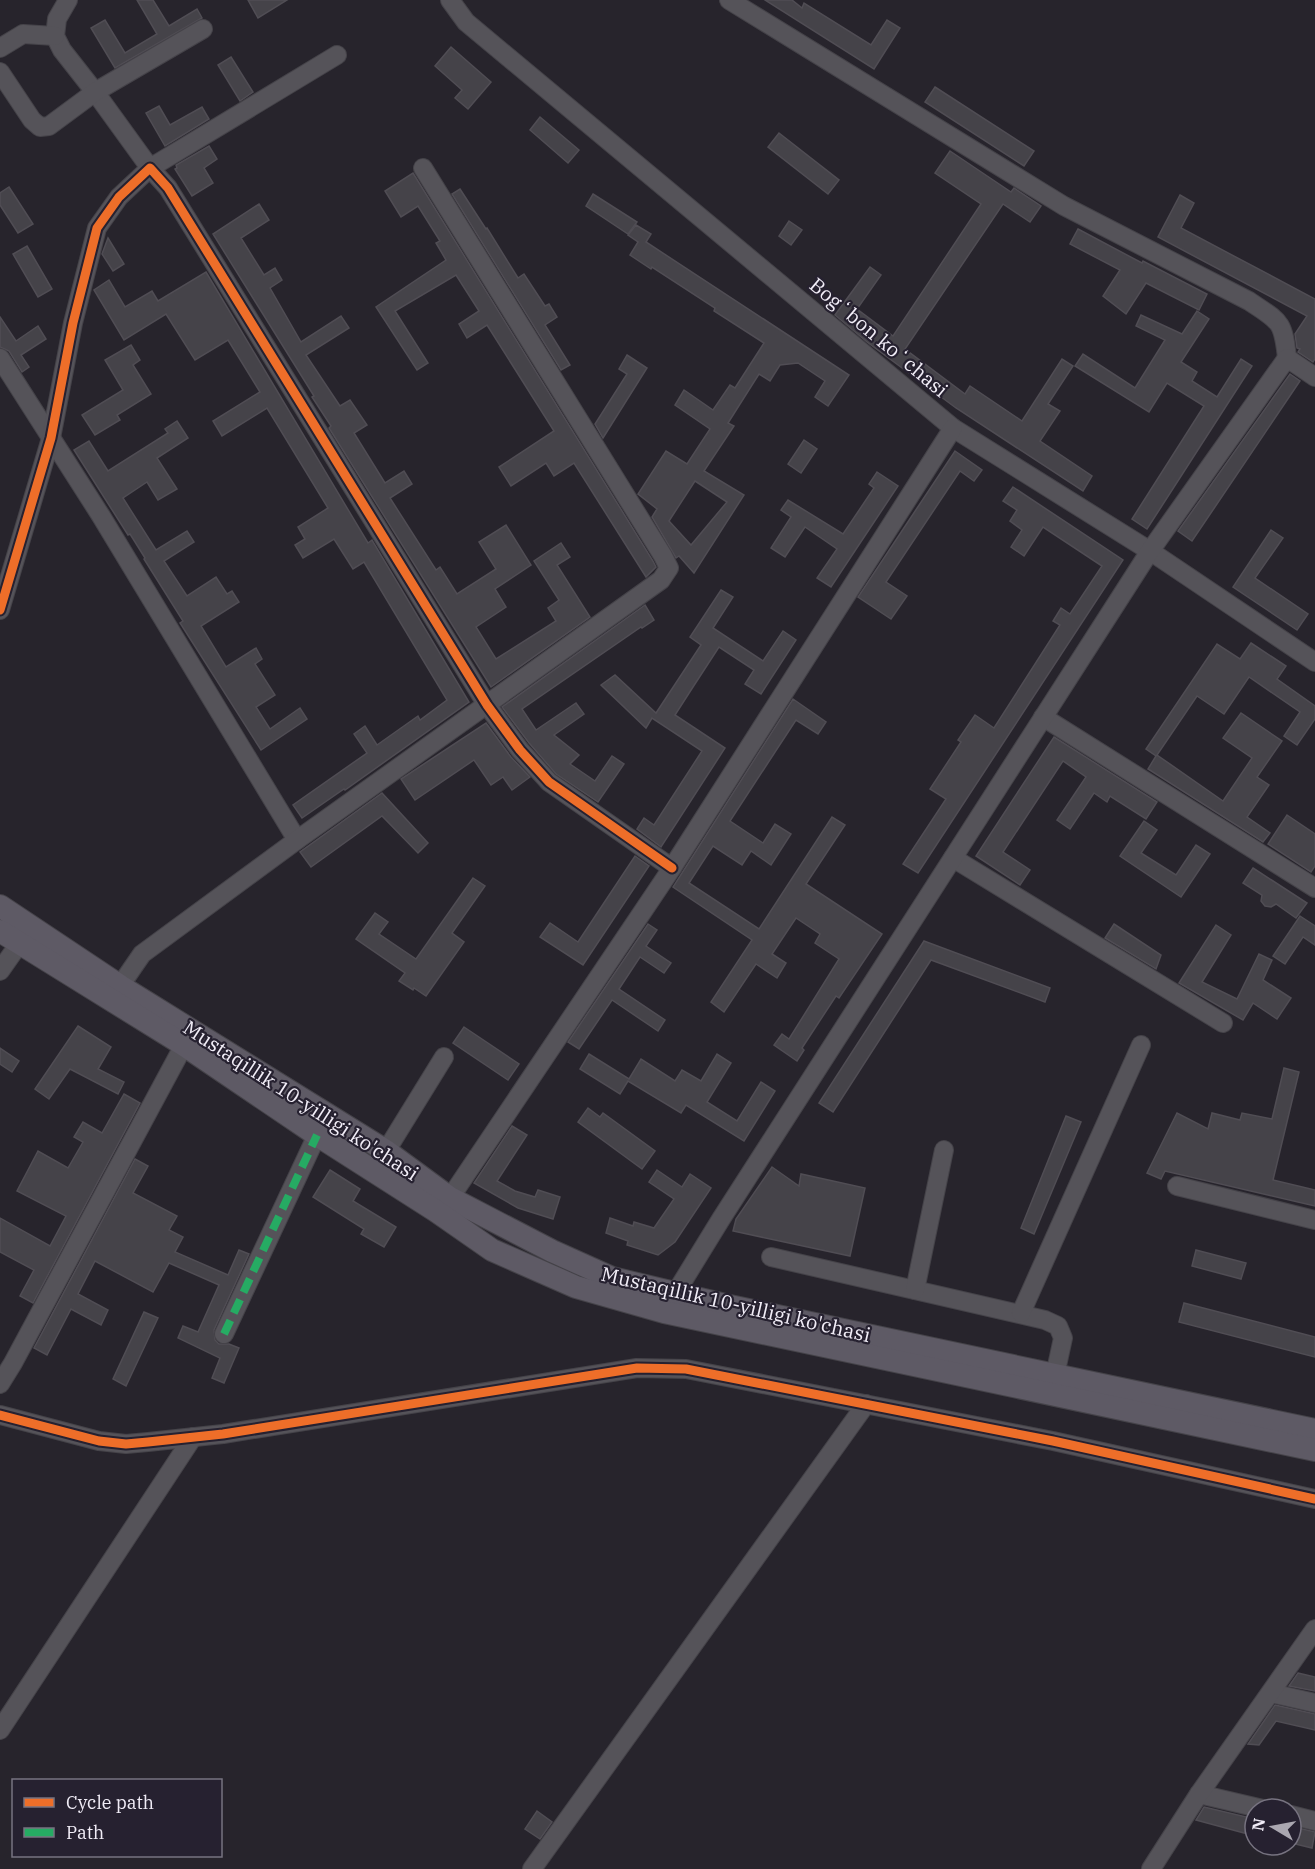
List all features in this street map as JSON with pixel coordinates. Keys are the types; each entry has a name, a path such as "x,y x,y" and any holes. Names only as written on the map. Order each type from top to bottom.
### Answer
{"main road":[{"name":"Mustaqillik 10-yilligi ko'chasi","path":"0,906 120,986 386,1151 450,1198 552,1251 670,1302 1315,1450"},
{"name":"Mustaqillik 10-yilligi ko'chasi","path":"9,938 184,1045 317,1136 436,1211 492,1250 576,1287 670,1302 1055,1375 1315,1430"}],"street":[{"path":"68,0 57,19 55,36 62,50 96,92 150,168 168,188 487,705 520,750 549,782 672,868"},
{"name":"Bogʻbon koʻchasi","path":"450,0 475,30 953,428 1150,551 1315,662"},
{"path":"670,1302 1150,551 1287,358 1284,332 1275,318 1249,301 1064,206 729,0"},
{"path":"0,72 32,120 40,127 49,126 96,92 203,29"},
{"path":"0,48 23,34 55,36"},
{"path":"0,610 51,438 73,323 97,228 119,197 150,168 337,55"},
{"path":"120,986 142,954 297,840 661,580 669,568 423,168"},
{"path":"0,358 101,516 297,840"},
{"path":"1287,358 1315,377"},
{"path":"450,1198 672,868 953,428"},
{"path":"1043,717 1315,888"},
{"path":"953,858 1223,1023"},
{"path":"0,971 9,938"},
{"path":"0,1384 13,1364 184,1045"},
{"path":"1021,1313 1142,1045"},
{"path":"386,1151 444,1057"},
{"path":"224,1334 317,1136"},
{"path":"915,1290 944,1150"},
{"path":"1177,1186 1315,1220"},
{"path":"771,1257 1045,1320 1058,1326 1062,1338 1055,1375"},
{"path":"0,1415 99,1441 126,1444 193,1437 637,1368 686,1369 1053,1441 1315,1499"},
{"path":"532,1869 866,1404"},
{"path":"0,1730 193,1437"},
{"path":"1152,1869 1199,1794 1315,1629"},
{"path":"1271,1693 1315,1703"},
{"path":"1199,1794 1243,1804"}],"building":[{"path":"137,0 153,0 169,26 197,9 202,18 115,68 91,28 105,20 125,53 157,34"},
{"path":"248,0 287,0 258,18"},
{"path":"765,0 792,0 802,8 804,3 871,45 887,20 900,28 874,69"},
{"path":"451,47 491,82 468,109 455,98 462,90 435,66"},
{"path":"231,57 253,92 240,101 218,65"},
{"path":"935,87 1034,151 1024,166 925,102"},
{"path":"159,106 170,125 202,107 209,119 165,146 146,113"},
{"path":"540,117 579,150 568,163 530,130"},
{"path":"779,133 839,180 828,194 768,147"},
{"path":"209,146 217,159 204,168 213,183 192,196 175,169 176,165"},
{"path":"950,151 1011,192 1014,188 1041,206 1030,222 1003,204 905,349 965,394 970,386 1022,421 1062,359 1073,366 1048,404 1060,411 1040,441 1092,476 1083,491 956,408 867,342 835,315 870,267 881,275 857,309 893,336 981,204 935,173"},
{"path":"413,173 653,561 656,567 646,577 574,463 554,476 546,463 511,486 499,467 554,431 487,325 467,338 459,324 479,311 456,275 395,311 428,363 417,370 376,307 446,260 436,243 440,241 418,206 401,217 385,191"},
{"path":"9,187 33,224 18,233 0,205 0,193"},
{"path":"460,189 518,278 524,274 545,306 549,304 557,317 545,325 570,365 561,370 452,194"},
{"path":"593,194 637,222 628,234 586,206"},
{"path":"1180,195 1194,203 1181,228 1315,299 1315,359 1313,362 1298,352 1300,349 1297,348 1295,334 1307,316 1158,237"},
{"path":"259,204 269,220 241,238 264,275 275,268 282,280 270,288 301,342 341,316 349,328 306,355 340,406 350,400 367,425 354,433 385,483 404,471 412,484 390,498 436,570 440,567 457,594 496,569 479,542 506,525 531,565 495,589 506,607 476,627 496,659 556,621 548,608 559,600 534,561 561,543 570,557 557,565 590,617 491,687 329,428 331,426 312,397 314,396 213,234"},
{"path":"789,221 802,230 791,245 779,236"},
{"path":"636,225 651,234 646,242 849,375 828,406 815,397 825,381 798,363 780,365 770,381 759,374 728,423 734,426 704,471 744,495 694,573 679,556 676,558 652,517 657,509 638,494 666,451 687,464 710,429 675,405 684,390 713,410 730,385 735,388 764,343 714,311 715,308 630,255 638,242 628,235","holes":["695,481 727,502 691,545 669,521"]},
{"path":"1078,229 1207,294 1199,310 1146,283 1126,314 1103,296 1120,270 1070,244"},
{"path":"108,238 124,264 113,271 102,254"},
{"path":"27,246 52,289 38,297 13,254"},
{"path":"206,272 368,543 372,540 469,702 302,818 293,805 367,753 354,734 365,726 377,745 418,716 420,720 447,700 364,562 353,569 334,539 303,558 295,545 305,539 298,527 328,508 267,408 222,436 213,421 260,392 228,340 195,360 166,314 124,340 94,290 109,280 125,307 152,291 158,301"},
{"path":"1197,311 1209,319 1181,362 1197,372 1192,381 1217,397 1241,359 1252,366 1147,529 1132,519 1204,406 1167,383 1149,412 1075,366 1083,354 1135,388 1165,340 1136,326 1141,315 1182,334"},
{"path":"0,317 16,341 38,326 46,339 21,355 29,367 22,372 9,351 0,347"},
{"path":"131,345 140,360 133,365 151,394 117,415 120,420 95,435 82,415 123,390 105,360"},
{"path":"627,355 647,368 603,438 595,424 627,374 619,369"},
{"path":"1290,374 1300,381 1192,541 1178,531"},
{"path":"177,421 188,438 157,458 177,489 158,500 147,482 123,498 156,550 187,531 194,542 164,561 187,596 216,577 227,594 232,591 239,602 201,626 226,667 256,648 262,659 255,664 275,695 256,707 270,729 300,708 307,719 261,750 180,623 183,621 145,558 74,450 89,441 108,471 168,433 165,429"},
{"path":"804,440 817,449 801,473 788,464"},
{"path":"955,451 982,470 974,481 960,471 886,582 907,596 891,619 858,597"},
{"path":"877,472 898,486 831,587 817,578 837,549 805,527 785,557 771,548 791,517 781,510 788,500 843,534 874,488 869,484"},
{"path":"1013,487 1123,560 918,873 903,864 946,799 930,789 961,742 958,740 975,715 994,728 1060,625 1053,621 1061,608 1070,614 1102,566 1043,527 1024,556 1011,547 1022,530 1010,521 1017,510 1003,501"},
{"path":"1271,530 1283,538 1255,578 1308,614 1297,630 1233,587"},
{"path":"721,590 733,597 713,628 763,661 783,631 796,640 761,694 745,684 754,670 719,647 675,715 725,748 661,847 637,829 644,818 654,825 702,751 652,718 646,728 601,685 615,675 656,713 701,645 690,637"},
{"path":"645,605 654,620 522,709 536,730 576,703 584,714 554,735 579,755 570,764 595,781 612,756 624,764 598,802 556,774 502,707"},
{"path":"1251,643 1286,666 1277,679 1315,706 1315,719 1297,745 1284,736 1300,712 1249,677 1224,714 1197,696 1157,755 1223,801 1252,758 1223,738 1241,713 1282,741 1257,777 1269,785 1247,817 1270,833 1263,842 1148,769 1156,756 1146,749 1217,644 1240,659"},
{"path":"793,699 826,722 818,734 796,720 730,821 763,843 775,824 791,834 771,865 751,851 742,865 713,846 689,883 759,929 832,817 845,825 806,884 882,934 839,998 836,996 802,1048 804,1050 797,1061 774,1045 782,1034 789,1039 839,959 815,943 820,934 796,918 772,954 786,963 777,978 756,964 724,1012 711,1002 752,940 673,887"},
{"path":"486,723 511,757 530,777 512,790 503,777 491,785 474,760 415,800 401,779"},
{"path":"1054,737 1157,802 1146,819 1110,796 1107,802 1094,793 1070,829 1057,820 1086,777 1063,761 1003,852 1030,870 1020,885 976,856"},
{"path":"382,793 428,843 418,853 382,816 311,867 300,852"},
{"path":"1287,815 1315,834 1315,866 1311,872 1268,844"},
{"path":"1144,821 1157,830 1141,853 1176,875 1196,845 1210,854 1181,897 1120,856"},
{"path":"635,856 649,866 583,965 540,937 550,923 578,942"},
{"path":"1253,868 1307,903 1296,918 1276,904 1271,907 1265,906 1261,901 1262,895 1243,883"},
{"path":"473,878 485,886 452,933 464,942 426,996 399,981 405,973 356,939 375,913 388,922 379,934 416,959"},
{"path":"1300,916 1315,926 1315,945 1303,937 1285,964 1273,956"},
{"path":"648,924 657,930 646,946 671,963 664,973 640,957 619,989 665,1020 658,1031 612,1000 579,1049 568,1042"},
{"path":"1114,924 1161,955 1156,969 1105,938"},
{"path":"1216,925 1231,935 1202,982 1237,999 1259,954 1272,960 1263,980 1291,998 1277,1019 1253,1003 1243,1020 1179,983"},
{"path":"924,941 1050,988 1045,1002 931,960 833,1112 819,1103"},
{"path":"78,1026 111,1047 98,1069 124,1082 118,1094 70,1069 49,1099 35,1089"},
{"path":"464,1027 519,1064 508,1080 453,1043"},
{"path":"0,1048 19,1061 12,1072 0,1064"},
{"path":"589,1054 629,1079 641,1059 675,1081 682,1070 701,1081 717,1054 731,1063 707,1102 737,1121 761,1082 775,1091 744,1141 686,1105 681,1113 628,1081 620,1094 580,1069"},
{"path":"1284,1068 1299,1072 1273,1180 1315,1190 1315,1206 1165,1171 1161,1179 1147,1173 1177,1113 1208,1129 1212,1113 1240,1120 1242,1113 1272,1119"},
{"path":"124,1094 140,1103 33,1303 20,1296 34,1270 0,1252 0,1218 50,1246 66,1216 17,1191 38,1151 68,1168 83,1142 74,1137 83,1122 102,1133"},
{"path":"588,1108 600,1117 603,1113 655,1151 642,1169 578,1122"},
{"path":"1066,1116 1081,1122 1034,1234 1021,1228"},
{"path":"512,1126 527,1135 497,1181 515,1191 535,1197 538,1190 560,1197 553,1219 518,1208 474,1183"},
{"path":"135,1159 148,1166 133,1193 177,1216 169,1230 183,1237 175,1252 228,1275 239,1250 249,1254 214,1330 215,1340 219,1344 229,1344 239,1348 224,1383 212,1378 220,1358 178,1338 183,1326 198,1332 219,1285 169,1263 153,1292 95,1261 78,1294 108,1310 101,1325 71,1309 47,1355 34,1348"},
{"path":"772,1167 799,1186 801,1174 865,1188 850,1256 733,1231 736,1219"},
{"path":"330,1170 360,1189 353,1201 396,1227 384,1247 361,1234 364,1229 313,1197"},
{"path":"657,1170 682,1187 690,1174 711,1188 675,1242 658,1255 627,1245 628,1241 606,1233 610,1218 633,1226 634,1222 654,1228 674,1199 649,1182"},
{"path":"1196,1250 1246,1263 1241,1279 1192,1266"},
{"path":"1184,1303 1315,1337 1315,1357 1179,1322"},
{"path":"144,1312 158,1318 126,1386 113,1379"},
{"path":"1298,1673 1315,1677 1315,1691 1289,1686"},
{"path":"1275,1705 1315,1714 1315,1730 1276,1721 1259,1745 1248,1744"},
{"path":"1204,1807 1243,1816 1243,1833 1196,1820"},
{"path":"537,1811 552,1822 540,1839 525,1829"},
{"path":"1303,1829 1315,1832 1312,1848 1303,1846"}],"marked path":[{"path":"224,1334 317,1135"}],"cycle path":[{"path":"0,610 51,438 73,323 97,228 119,197 150,168 168,188 487,705 520,750 549,782 672,868"},
{"path":"0,1415 99,1441 126,1444 223,1434 637,1368 686,1369 1053,1441 1315,1499"}]}
